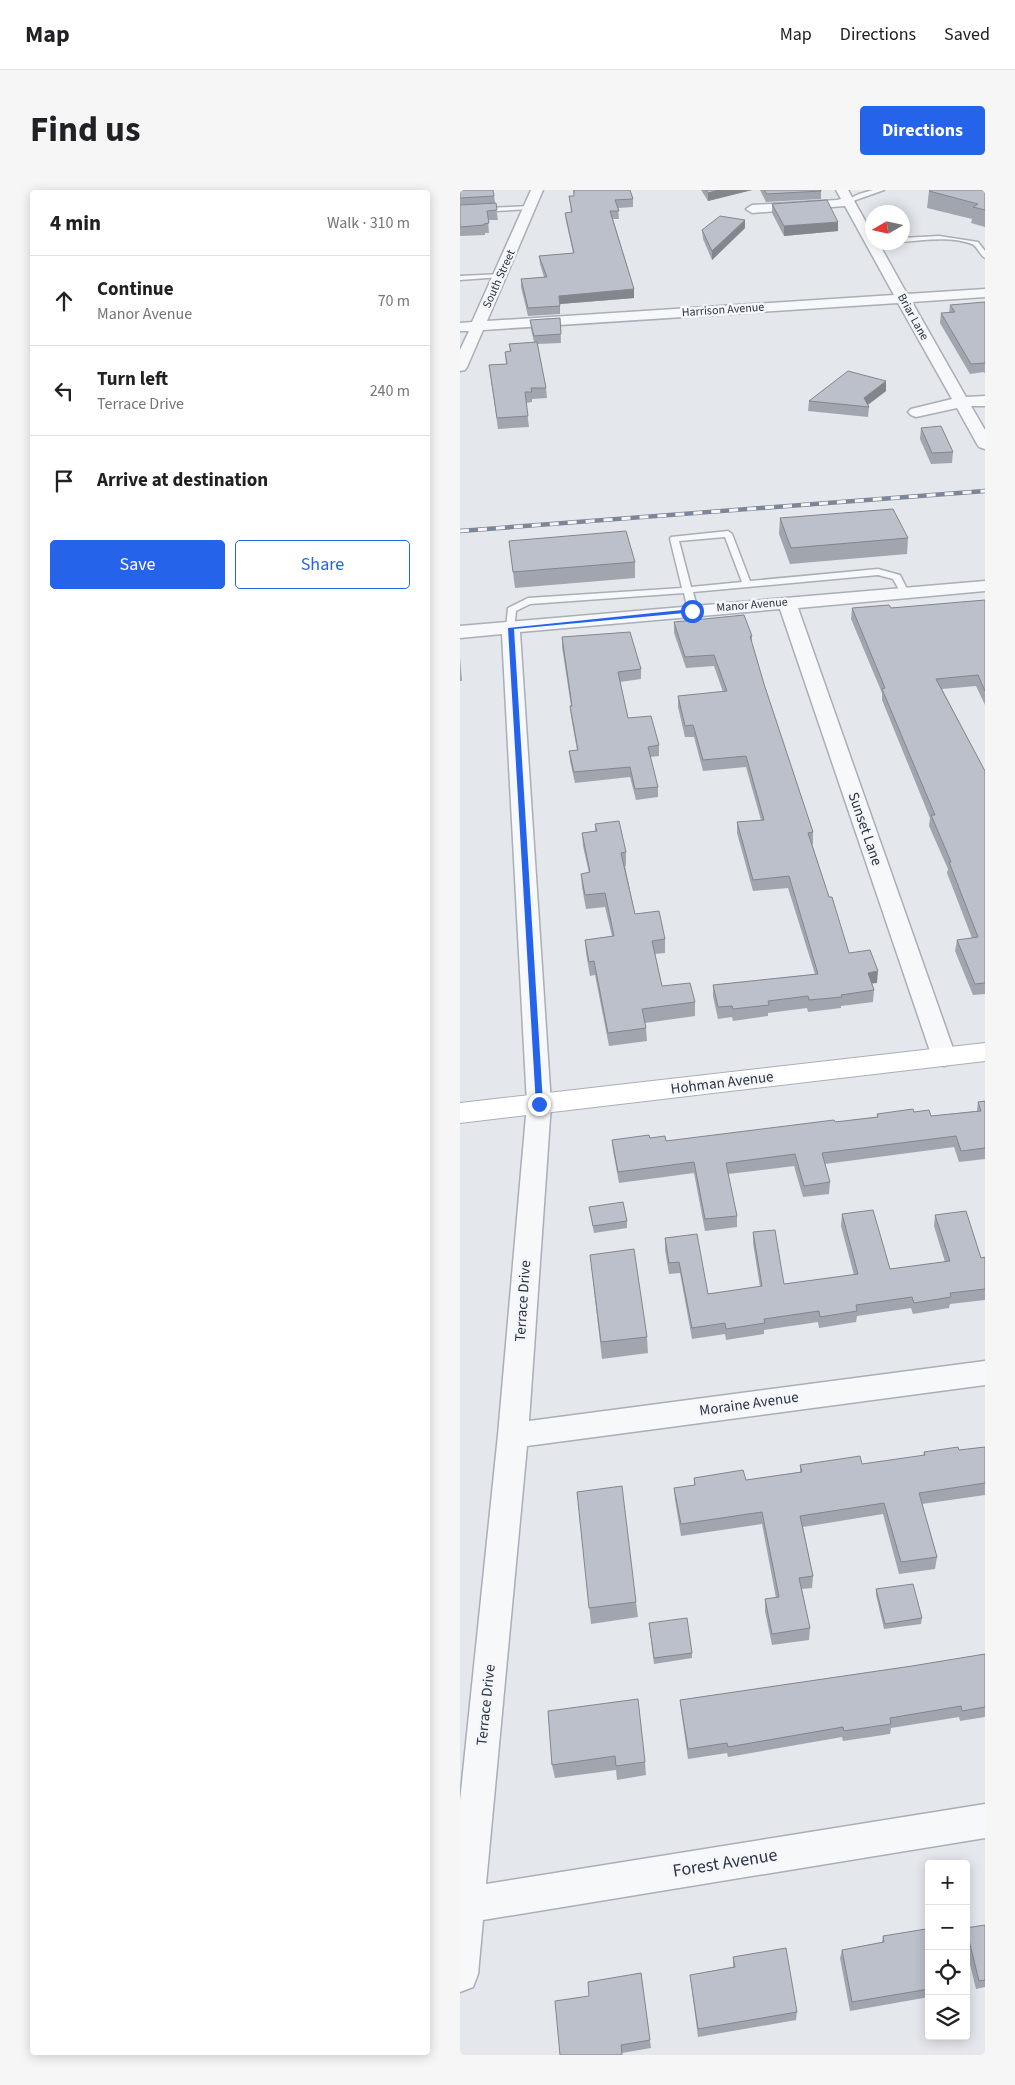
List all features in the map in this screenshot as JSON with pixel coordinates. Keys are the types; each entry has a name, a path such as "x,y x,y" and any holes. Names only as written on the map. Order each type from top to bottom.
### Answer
{"street":[{"name":"South Street","path":"460,367 537,190"},
{"path":"752,209 838,204 845,196"},
{"name":"Briar Lane","path":"845,196 865,230"},
{"name":"Briar Lane","path":"876,250 985,444"},
{"name":"Harrison Avenue","path":"460,327 985,294"},
{"path":"916,412 962,402 985,401"},
{"name":"Manor Avenue","path":"460,632 985,586"},
{"name":"Sunset Lane","path":"786,602 944,1057"},
{"name":"Terrace Drive","path":"460,1974 513,1435 539,1104 511,628"},
{"name":"Hohman Avenue","path":"460,1113 985,1052"},
{"name":"Moraine Avenue","path":"513,1435 985,1372"},
{"name":"Forest Avenue","path":"466,1905 985,1821"}],"lane":[{"path":"845,196 861,195 881,190"},
{"path":"460,211 530,207"},
{"path":"910,239 939,237 958,238 976,243 985,256"},
{"path":"460,278 501,275"},
{"path":"692,611 674,539 728,534 746,584"},
{"path":"511,628 511,610 528,601 687,590 878,572 897,577 905,592"}],"building":[{"path":"460,190 493,190 494,196 460,198"},
{"path":"574,190 630,190 633,199 615,200 619,211 610,211 634,289 559,296 560,306 528,308 521,279 547,277 539,256 574,253 565,213 572,212 569,196 574,196"},
{"path":"706,190 719,190 708,193"},
{"path":"764,190 821,190 821,191 767,194"},
{"path":"985,190 985,210 973,207 978,204 929,191"},
{"path":"827,200 838,222 784,226 772,204"},
{"path":"496,203 497,210 487,211 489,223 460,227 460,205"},
{"path":"720,216 745,220 712,251 702,230"},
{"path":"985,302 985,363 971,364 941,313 955,312 950,305"},
{"path":"560,318 561,334 534,336 530,320"},
{"path":"537,342 546,388 531,388 532,392 525,392 528,416 497,418 489,365 507,364 505,352 511,351 509,344"},
{"path":"848,371 886,381 864,398 869,407 809,401"},
{"path":"941,426 953,452 932,453 921,428"},
{"path":"893,509 908,538 791,548 780,518"},
{"path":"626,531 635,562 513,572 509,541"},
{"path":"985,600 985,691 978,675 936,679 985,771 985,983 975,984 957,940 978,937 949,862 951,862 931,815 935,815 882,689 885,688 852,608 889,605 891,608"},
{"path":"744,615 752,636 750,636 764,684 813,832 808,833 829,897 832,897 849,953 870,950 878,971 868,973 874,990 841,995 842,997 809,1000 808,996 768,1001 769,1005 733,1009 732,1006 718,1007 713,985 818,974 789,876 753,880 737,822 764,820 746,756 703,760 693,725 685,726 678,696 727,691 714,655 685,657 674,622"},
{"path":"630,632 641,669 618,672 628,718 651,716 659,745 648,747 658,787 635,789 630,767 574,772 569,751 578,750 570,706 572,706 562,637"},
{"path":"619,821 626,852 621,853 635,914 659,911 665,939 652,941 662,986 690,983 695,1002 642,1009 646,1028 608,1033 594,961 589,962 585,940 614,936 605,893 585,895 581,874 590,872 582,833 597,831 595,824"},
{"path":"985,1101 985,1148 961,1151 956,1136 822,1153 830,1182 804,1186 795,1154 726,1163 737,1216 705,1219 694,1162 618,1172 612,1140 649,1135 650,1138 665,1136 666,1141 834,1120 835,1122 878,1117 877,1114 913,1109 914,1112 929,1110 931,1116 981,1111 978,1102"},
{"path":"623,1202 627,1221 593,1226 589,1207"},
{"path":"873,1210 890,1269 950,1261 935,1215 966,1211 981,1258 985,1257 985,1289 950,1293 951,1297 914,1303 912,1297 856,1305 857,1311 820,1317 819,1311 764,1319 765,1323 726,1329 725,1323 692,1328 679,1262 669,1263 665,1238 697,1234 708,1294 762,1286 753,1232 775,1230 784,1284 858,1274 842,1214"},
{"path":"634,1249 647,1337 601,1342 590,1255"},
{"path":"958,1447 959,1450 985,1447 985,1483 919,1493 937,1557 901,1562 884,1503 800,1516 813,1576 799,1578 810,1628 772,1634 765,1599 779,1597 762,1512 681,1524 674,1488 695,1485 694,1478 743,1470 746,1480 802,1472 800,1465 860,1456 862,1464 925,1455 924,1452"},
{"path":"622,1486 636,1602 589,1608 577,1492"},
{"path":"913,1584 922,1618 885,1624 876,1589"},
{"path":"687,1618 692,1653 654,1658 649,1623"},
{"path":"985,1654 985,1707 962,1711 961,1706 890,1718 891,1724 844,1731 843,1727 728,1747 727,1743 688,1749 680,1700"},
{"path":"638,1699 645,1762 616,1766 615,1756 552,1765 548,1711"},
{"path":"985,1925 985,1980 979,1981 970,1944 970,1927"},
{"path":"925,1929 925,1990 852,2002 842,1950 884,1942 883,1936"},
{"path":"786,1948 797,2012 698,2029 690,1975 735,1967 733,1957"},
{"path":"641,1973 650,2040 621,2045 622,2055 560,2055 555,2001 589,1996 588,1982"}],"railway":[{"path":"460,531 985,491"}],"route":[{"path":"539,1104 511,628 692,611"}]}
